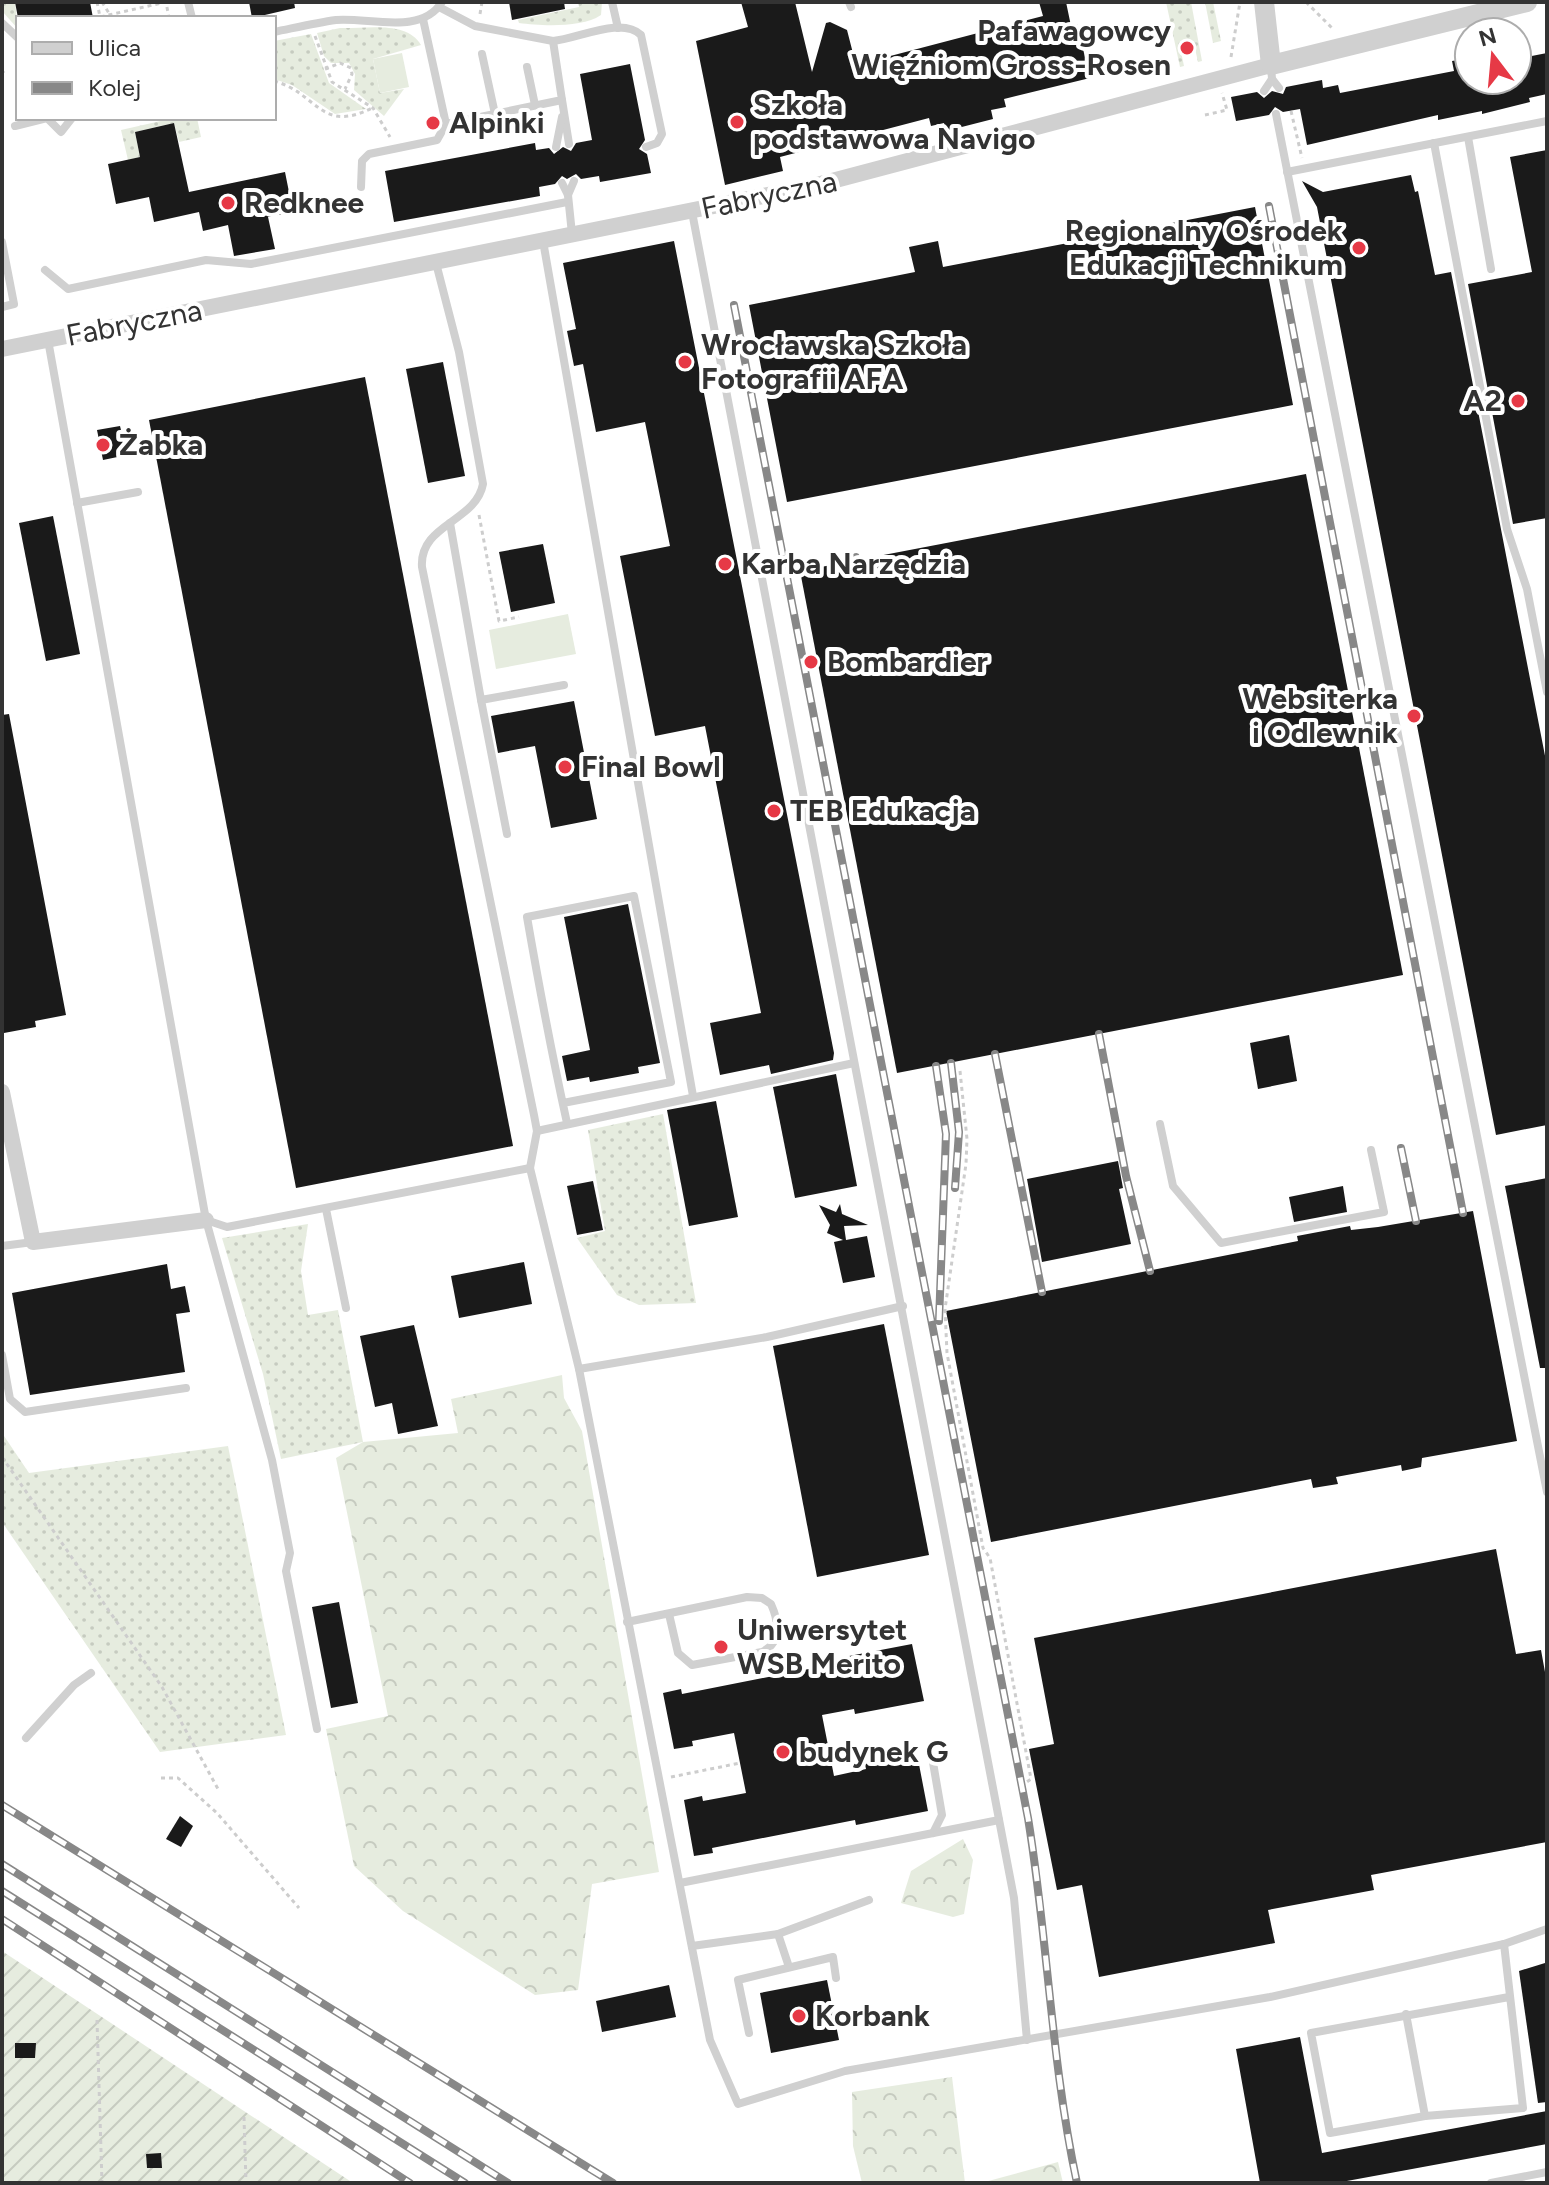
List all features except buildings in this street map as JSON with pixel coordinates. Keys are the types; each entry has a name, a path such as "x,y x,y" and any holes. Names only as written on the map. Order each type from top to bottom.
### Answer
{"street":[{"path":"1264,2 1272,72"},
{"name":"Fabryczna","path":"2,349 692,212 904,163 1216,79 1272,72 1527,2"},
{"path":"2,1092 33,1242 206,1220"}],"lane":[{"path":"612,2 618,28"},
{"path":"276,32 335,21 423,19 440,4 475,26 553,41 629,27 641,35 662,134 657,143 646,147"},
{"path":"361,187 362,161 369,154 437,140 446,124 423,19"},
{"path":"553,41 569,144"},
{"path":"482,54 495,114"},
{"path":"527,67 535,105"},
{"path":"1272,72 1279,88"},
{"path":"1264,91 1272,72"},
{"path":"446,124 562,100"},
{"path":"556,147 563,113"},
{"path":"1276,114 1547,1492"},
{"path":"15,126 39,120"},
{"path":"49,120 61,132 70,120"},
{"path":"1287,172 1547,121"},
{"path":"1468,137 1491,269"},
{"path":"1434,143 1507,529 1527,589 1547,692"},
{"path":"567,198 574,181"},
{"path":"562,183 572,235"},
{"path":"45,270 68,289 206,260 251,264 567,198"},
{"path":"692,212 1014,1898 1027,2040"},
{"path":"543,241 693,1096"},
{"path":"2,242 14,304 2,307"},
{"path":"436,263 459,352 482,475 482,493 475,505 424,547 422,567 537,1131 530,1168 579,1369 710,2040 738,2104 845,2071 1270,1997 1504,1944 1547,1929"},
{"path":"48,340 206,1220 272,1460 290,1553 286,1571 317,1729"},
{"path":"77,503 138,492"},
{"path":"450,523 507,834"},
{"path":"481,700 564,685"},
{"path":"563,1103 671,1082 634,896 527,917 563,1103 567,1123"},
{"path":"537,1131 854,1063"},
{"path":"1160,1124 1173,1186 1221,1243 1384,1212 1371,1150"},
{"path":"206,1220 227,1227 530,1168"},
{"path":"326,1209 346,1308"},
{"path":"2,1246 33,1242"},
{"path":"579,1369 767,1337 903,1306"},
{"path":"2,1355 10,1399 25,1412 186,1388"},
{"path":"627,1622 754,1597 771,1604 777,1636 771,1646 762,1652 692,1665 678,1653 669,1614"},
{"path":"26,1738 74,1685 91,1673"},
{"path":"930,1745 942,1815 933,1833"},
{"path":"680,1883 999,1820"},
{"path":"692,1946 778,1934 869,1900"},
{"path":"778,1934 789,1967"},
{"path":"1504,1944 1523,2108 1425,2116 1330,2133 1311,2033 1509,1997"},
{"path":"749,2033 738,1980 833,1957 836,1978"},
{"path":"1406,2014 1425,2116"},
{"path":"1491,2183 1547,2172"}],"path":[{"path":"99,2 111,16 166,2 169,16"},
{"path":"1231,59 1240,2"},
{"path":"1306,2 1334,31 1346,30"},
{"path":"479,14 491,19"},
{"path":"311,25 332,82 373,108 387,128 394,148"},
{"path":"325,69 340,63 351,68 352,74 345,89"},
{"path":"1205,115 1227,110 1216,79"},
{"path":"276,82 295,89 320,112 340,119 354,117 373,108"},
{"path":"1291,111 1304,168"},
{"path":"475,505 483,524 499,621 519,617"},
{"path":"960,1071 967,1139 966,1164 945,1309 947,1353 983,1548 990,1558 994,1574 1031,1779 1021,1786"},
{"path":"2,1457 155,1676 218,1789"},
{"path":"961,1477 969,1475"},
{"path":"659,1779 740,1763"},
{"path":"161,1778 178,1778 217,1813 299,1908"},
{"path":"97,2020 102,2183"},
{"path":"244,2117 246,2183"}],"green space":[{"path":"2,2 15,2 16,27 2,11"},
{"path":"578,2 602,2 601,15 583,22 561,25 519,23 518,20 579,7"},
{"path":"1166,2 1191,2 1202,61 1198,62 1194,44 1180,47 1184,66 1180,67"},
{"path":"1205,2 1213,2 1221,41 1213,43"},
{"path":"340,28 396,29 415,37 421,45 373,59 380,93 404,89 384,116 354,90 355,74 349,63 331,63 324,56 317,33"},
{"path":"311,34 329,83 366,109 335,114 292,85 276,80 276,41"},
{"path":"402,53 409,87 380,93 373,59"},
{"path":"165,120 197,120 201,137 179,142 174,123 135,132 140,157 128,160 121,130"},
{"path":"568,614 576,654 496,669 489,630"},
{"path":"663,1114 696,1303 639,1305 617,1295 577,1238 605,1231 588,1130"},
{"path":"308,1224 301,1271 308,1315 338,1310 363,1442 281,1459 263,1374 222,1238"},
{"path":"562,1375 564,1398 582,1431 659,1872 592,1884 578,1990 535,1995 403,1911 354,1866 326,1729 388,1716 336,1458 363,1442 458,1433 451,1399"},
{"path":"2,1433 29,1473 228,1446 286,1735 160,1752 2,1522"},
{"path":"963,1839 973,1860 964,1914 953,1917 901,1903 911,1871"},
{"path":"2,1951 353,2183 2,2183"},
{"path":"952,2077 965,2183 862,2183 853,2146 852,2092"},
{"path":"1058,2162 1063,2183 981,2183"}],"railway":[{"path":"1269,206 1463,1213"},
{"path":"734,305 1028,1818 1061,2092 1077,2183"},
{"path":"1099,1034 1126,1176 1150,1271"},
{"path":"995,1054 1042,1292"},
{"path":"951,1063 959,1132 955,1188"},
{"path":"936,1066 946,1134 939,1321"},
{"path":"1401,1148 1416,1221"},
{"path":"2,1805 613,2183"},
{"path":"2,1864 508,2183"},
{"path":"2,1891 465,2183"},
{"path":"2,1919 410,2183"}],"place":[{"name":"Pafawagowcy Więźniom Gross-Rosen","path":"1187,48"},
{"name":"Szkoła podstawowa Navigo","path":"737,122"},
{"name":"Alpinki","path":"433,123"},
{"name":"Redknee","path":"228,203"},
{"name":"Regionalny Ośrodek Edukacji Technikum","path":"1359,248"},
{"name":"Wrocławska Szkoła Fotografii AFA","path":"685,362"},
{"name":"A2","path":"1518,401"},
{"name":"Żabka","path":"103,445"},
{"name":"Karba Narzędzia","path":"725,564"},
{"name":"Bombardier","path":"811,662"},
{"name":"Websiterka i Odlewnik","path":"1414,716"},
{"name":"Final Bowl","path":"565,767"},
{"name":"TEB Edukacja","path":"774,811"},
{"name":"Uniwersytet WSB Merito","path":"721,1647"},
{"name":"budynek G","path":"783,1752"},
{"name":"Korbank","path":"799,2016"}]}
